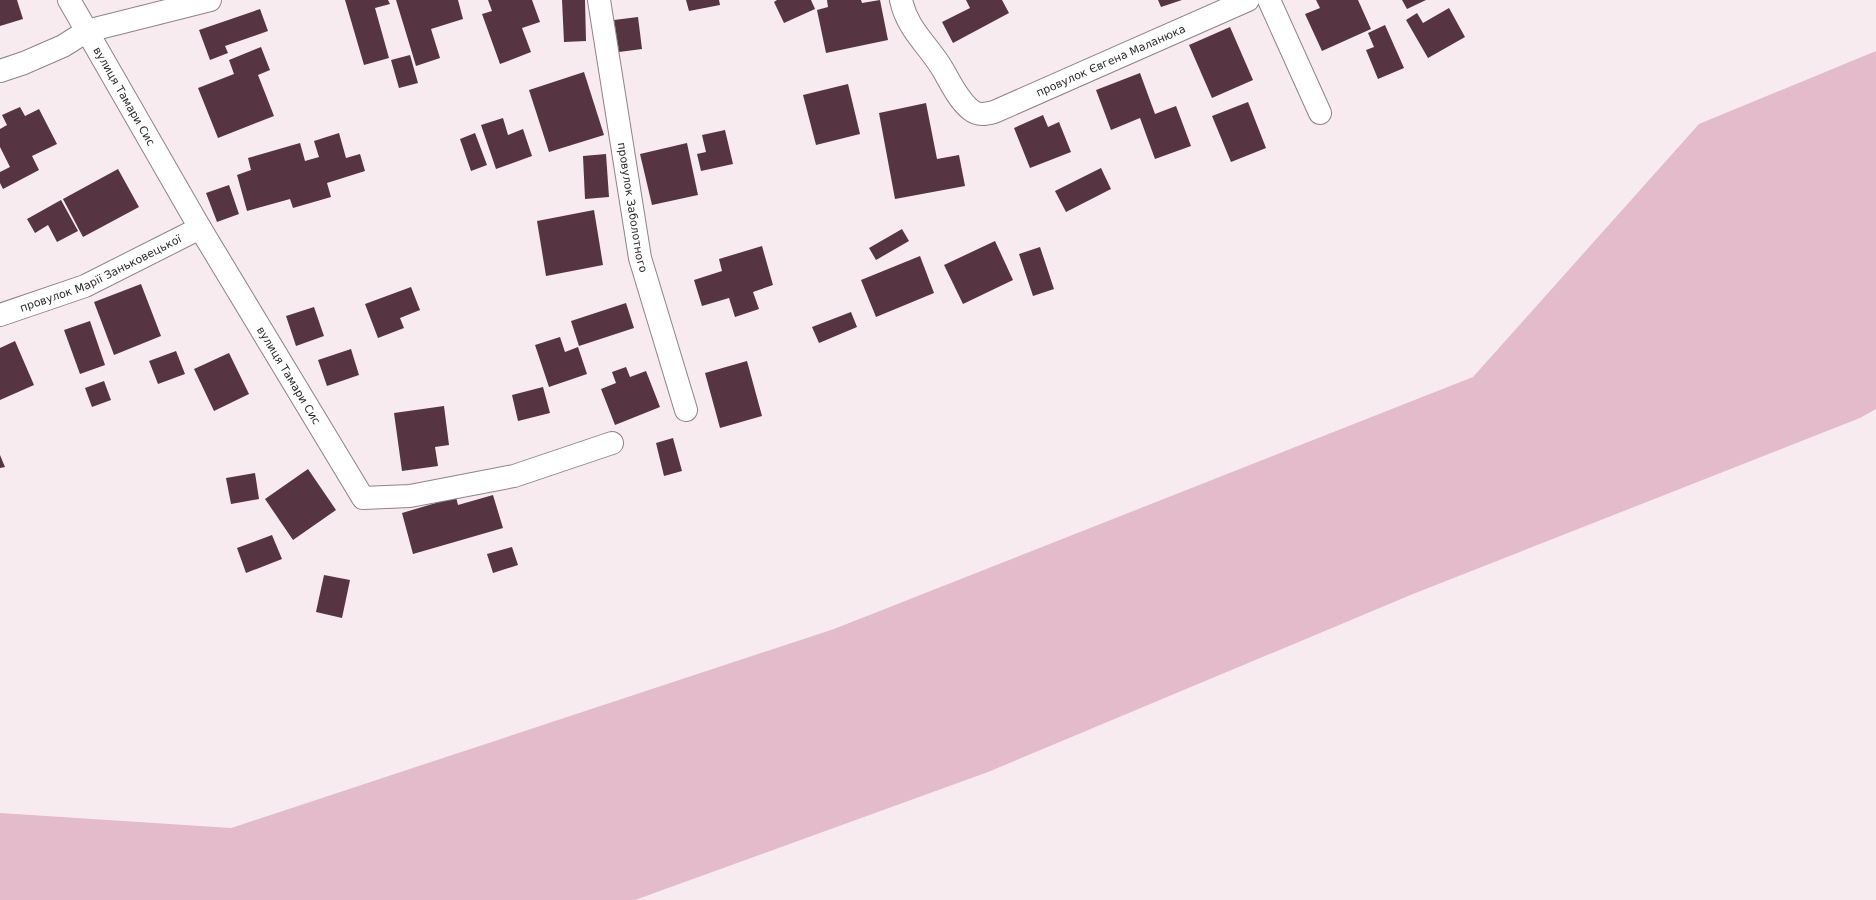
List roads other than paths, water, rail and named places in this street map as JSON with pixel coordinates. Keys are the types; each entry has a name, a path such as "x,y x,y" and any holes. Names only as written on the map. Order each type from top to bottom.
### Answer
{"street":[{"name":"вулиця Тамари Сис","path":"69,0 200,228 363,498 410,496 514,476 612,443"},
{"path":"0,71 24,63 62,46 87,31 210,0"},
{"name":"провулок Заболотного","path":"599,0 640,258 686,410"},
{"name":"провулок Євгена Маланюка","path":"901,0 903,12 917,37 938,63 964,103 972,111 983,114 994,112 1248,0"},
{"path":"1269,0 1320,113"},
{"name":"провулок Марії Заньковецької","path":"0,315 85,286 200,228"}]}
